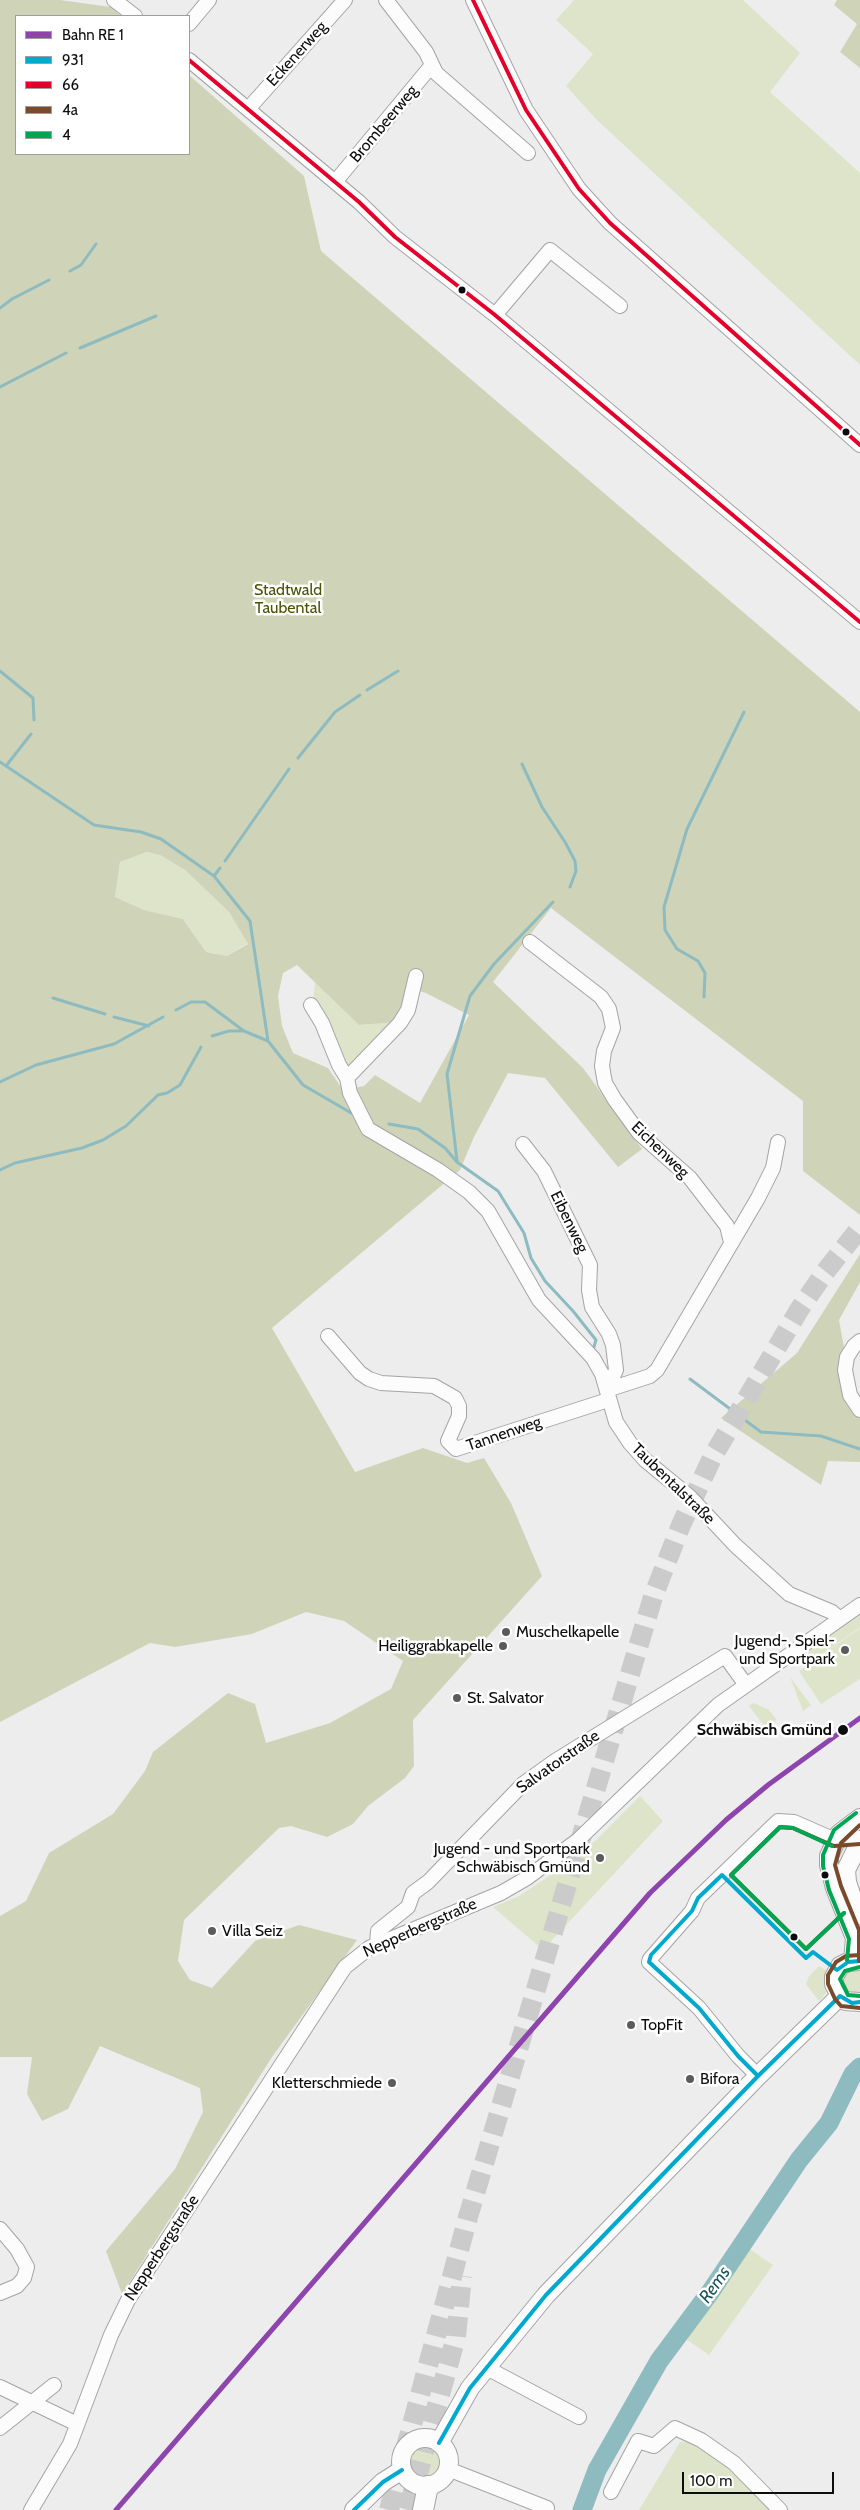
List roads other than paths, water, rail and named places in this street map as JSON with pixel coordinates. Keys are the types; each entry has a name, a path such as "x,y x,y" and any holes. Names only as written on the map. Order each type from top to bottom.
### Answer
{"highway":[{"path":"424,2510 428,2486"}],"main road":[{"path":"860,1818 842,1830 835,1840 829,1864 834,1888 855,1938 856,1961 840,1966 834,1976 834,1984 840,1996 852,2003 860,2002"},
{"path":"860,1842 848,1863 846,1877 860,1920"},
{"path":"439,2443 470,2388 485,2367 546,2295 758,2076 840,1996"},
{"path":"425,2438 439,2443 448,2455 448,2469 440,2481 428,2486 412,2483 402,2470 402,2455 411,2443 425,2438"},
{"path":"354,2510 383,2482 402,2470"}],"street":[{"path":"114,0 134,15"},
{"path":"190,23 209,0"},
{"name":"Eckenerweg","path":"249,108 345,0"},
{"path":"386,0 426,52 436,73 528,153"},
{"path":"473,0 526,110 578,190 610,223 860,445"},
{"path":"190,61 249,108 359,202 396,238 495,315 860,622"},
{"name":"Brombeerweg","path":"335,182 432,65"},
{"path":"495,315 550,250 620,306"},
{"name":"Eichenweg","path":"530,942 601,996 609,1009 613,1028 604,1051 602,1066 605,1083 614,1100 639,1133 690,1178 726,1226 731,1242"},
{"path":"311,1005 322,1023 339,1065 347,1078 400,1023 408,1010 416,976"},
{"name":"Taubentalstraße","path":"347,1078 350,1093 368,1129 438,1170 479,1201 494,1220 539,1300 593,1358 608,1395 616,1422 645,1460 690,1497 735,1545 789,1594 832,1612 840,1619"},
{"path":"608,1395 650,1376 657,1370 758,1198 773,1168 778,1142"},
{"name":"Eibenweg","path":"523,1144 544,1171 590,1265 589,1290 592,1307 609,1334 613,1345 616,1370 608,1395"},
{"name":"Tannenweg","path":"328,1336 360,1373 369,1379 381,1383 434,1386 455,1398 459,1406 459,1416 448,1441 456,1449 608,1395"},
{"path":"860,1341 854,1346 847,1357 845,1370 850,1396 860,1410"},
{"path":"840,1619 860,1605"},
{"name":"Nepperbergstraße","path":"31,2510 62,2460 111,2335 144,2274 342,1972 361,1953 377,1944 500,1892 527,1878 578,1840 698,1722 746,1685 840,1619"},
{"name":"Salvatorstraße","path":"377,1944 378,1931 408,1907 413,1892 428,1882 523,1784 563,1756 725,1656 746,1685"},
{"path":"758,2076 738,2056 699,2008 649,1962 657,1949 692,1911 698,1898 778,1821 794,1822 835,1840 860,1838"},
{"path":"0,2230 18,2249 27,2268 24,2278 17,2286 0,2293"},
{"path":"485,2367 579,2416"},
{"path":"0,2428 54,2385"},
{"path":"0,2387 77,2424"},
{"path":"611,2492 638,2441 654,2446 674,2428 712,2447 734,2463 780,2510"},
{"path":"448,2469 547,2508 546,2510"}],"waterway":[{"path":"70,271 81,265 96,244"},
{"path":"0,308 12,299 49,280"},
{"path":"80,348 156,316"},
{"path":"0,387 66,353"},
{"path":"0,671 33,698 34,720"},
{"path":"367,690 398,671"},
{"path":"298,758 335,712 360,695"},
{"path":"704,997 705,973 698,961 677,949 665,930 664,907 687,829 744,712"},
{"path":"6,766 31,734"},
{"path":"0,762 94,825 141,832 161,839 214,876 250,921 268,1041 303,1085 353,1114"},
{"path":"522,764 542,807 575,861 576,871 570,887"},
{"path":"225,861 289,769"},
{"path":"214,876 220,868"},
{"path":"457,1161 447,1074 470,996 494,964 553,902"},
{"path":"53,998 105,1014"},
{"path":"176,1010 191,1002 205,1002 244,1031 268,1041"},
{"path":"114,1017 149,1026"},
{"path":"0,1082 36,1065 114,1044 163,1017"},
{"path":"212,1036 229,1031 244,1031"},
{"path":"0,1170 15,1163 82,1148 103,1140 126,1126 158,1095 167,1093 180,1085 201,1047"},
{"path":"389,1124 418,1129 445,1148 457,1162 498,1191 524,1233 531,1258 545,1281 573,1311 596,1340 593,1350"},
{"path":"690,1379 761,1432 821,1436 860,1449"},
{"name":"Rems","path":"582,2510 597,2470 659,2361 711,2291 799,2160 829,2123 853,2074 860,2067"}],"tunnel":[{"path":"389,2510 468,2217 653,1597 681,1525 713,1456 799,1310 825,1272 860,1228"},
{"path":"408,2510 456,2337 462,2276"}],"place":[{"name":"Muschelkapelle","path":"506,1632"},
{"name":"Heiliggrabkapelle","path":"503,1646"},
{"name":"Jugend-, Spiel- und Sportpark","path":"845,1650"},
{"name":"St. Salvator","path":"457,1698"},
{"name":"Schwäbisch Gmünd","path":"843,1730"},
{"name":"Jugend - und Sportpark Schwäbisch Gmünd","path":"600,1858"},
{"name":"Villa Seiz","path":"212,1931"},
{"name":"TopFit","path":"631,2025"},
{"name":"Bifora","path":"690,2079"},
{"name":"Kletterschmiede","path":"392,2083"}],"park label":[{"name":"Stadtwald Taubental","path":"288,599"}]}
